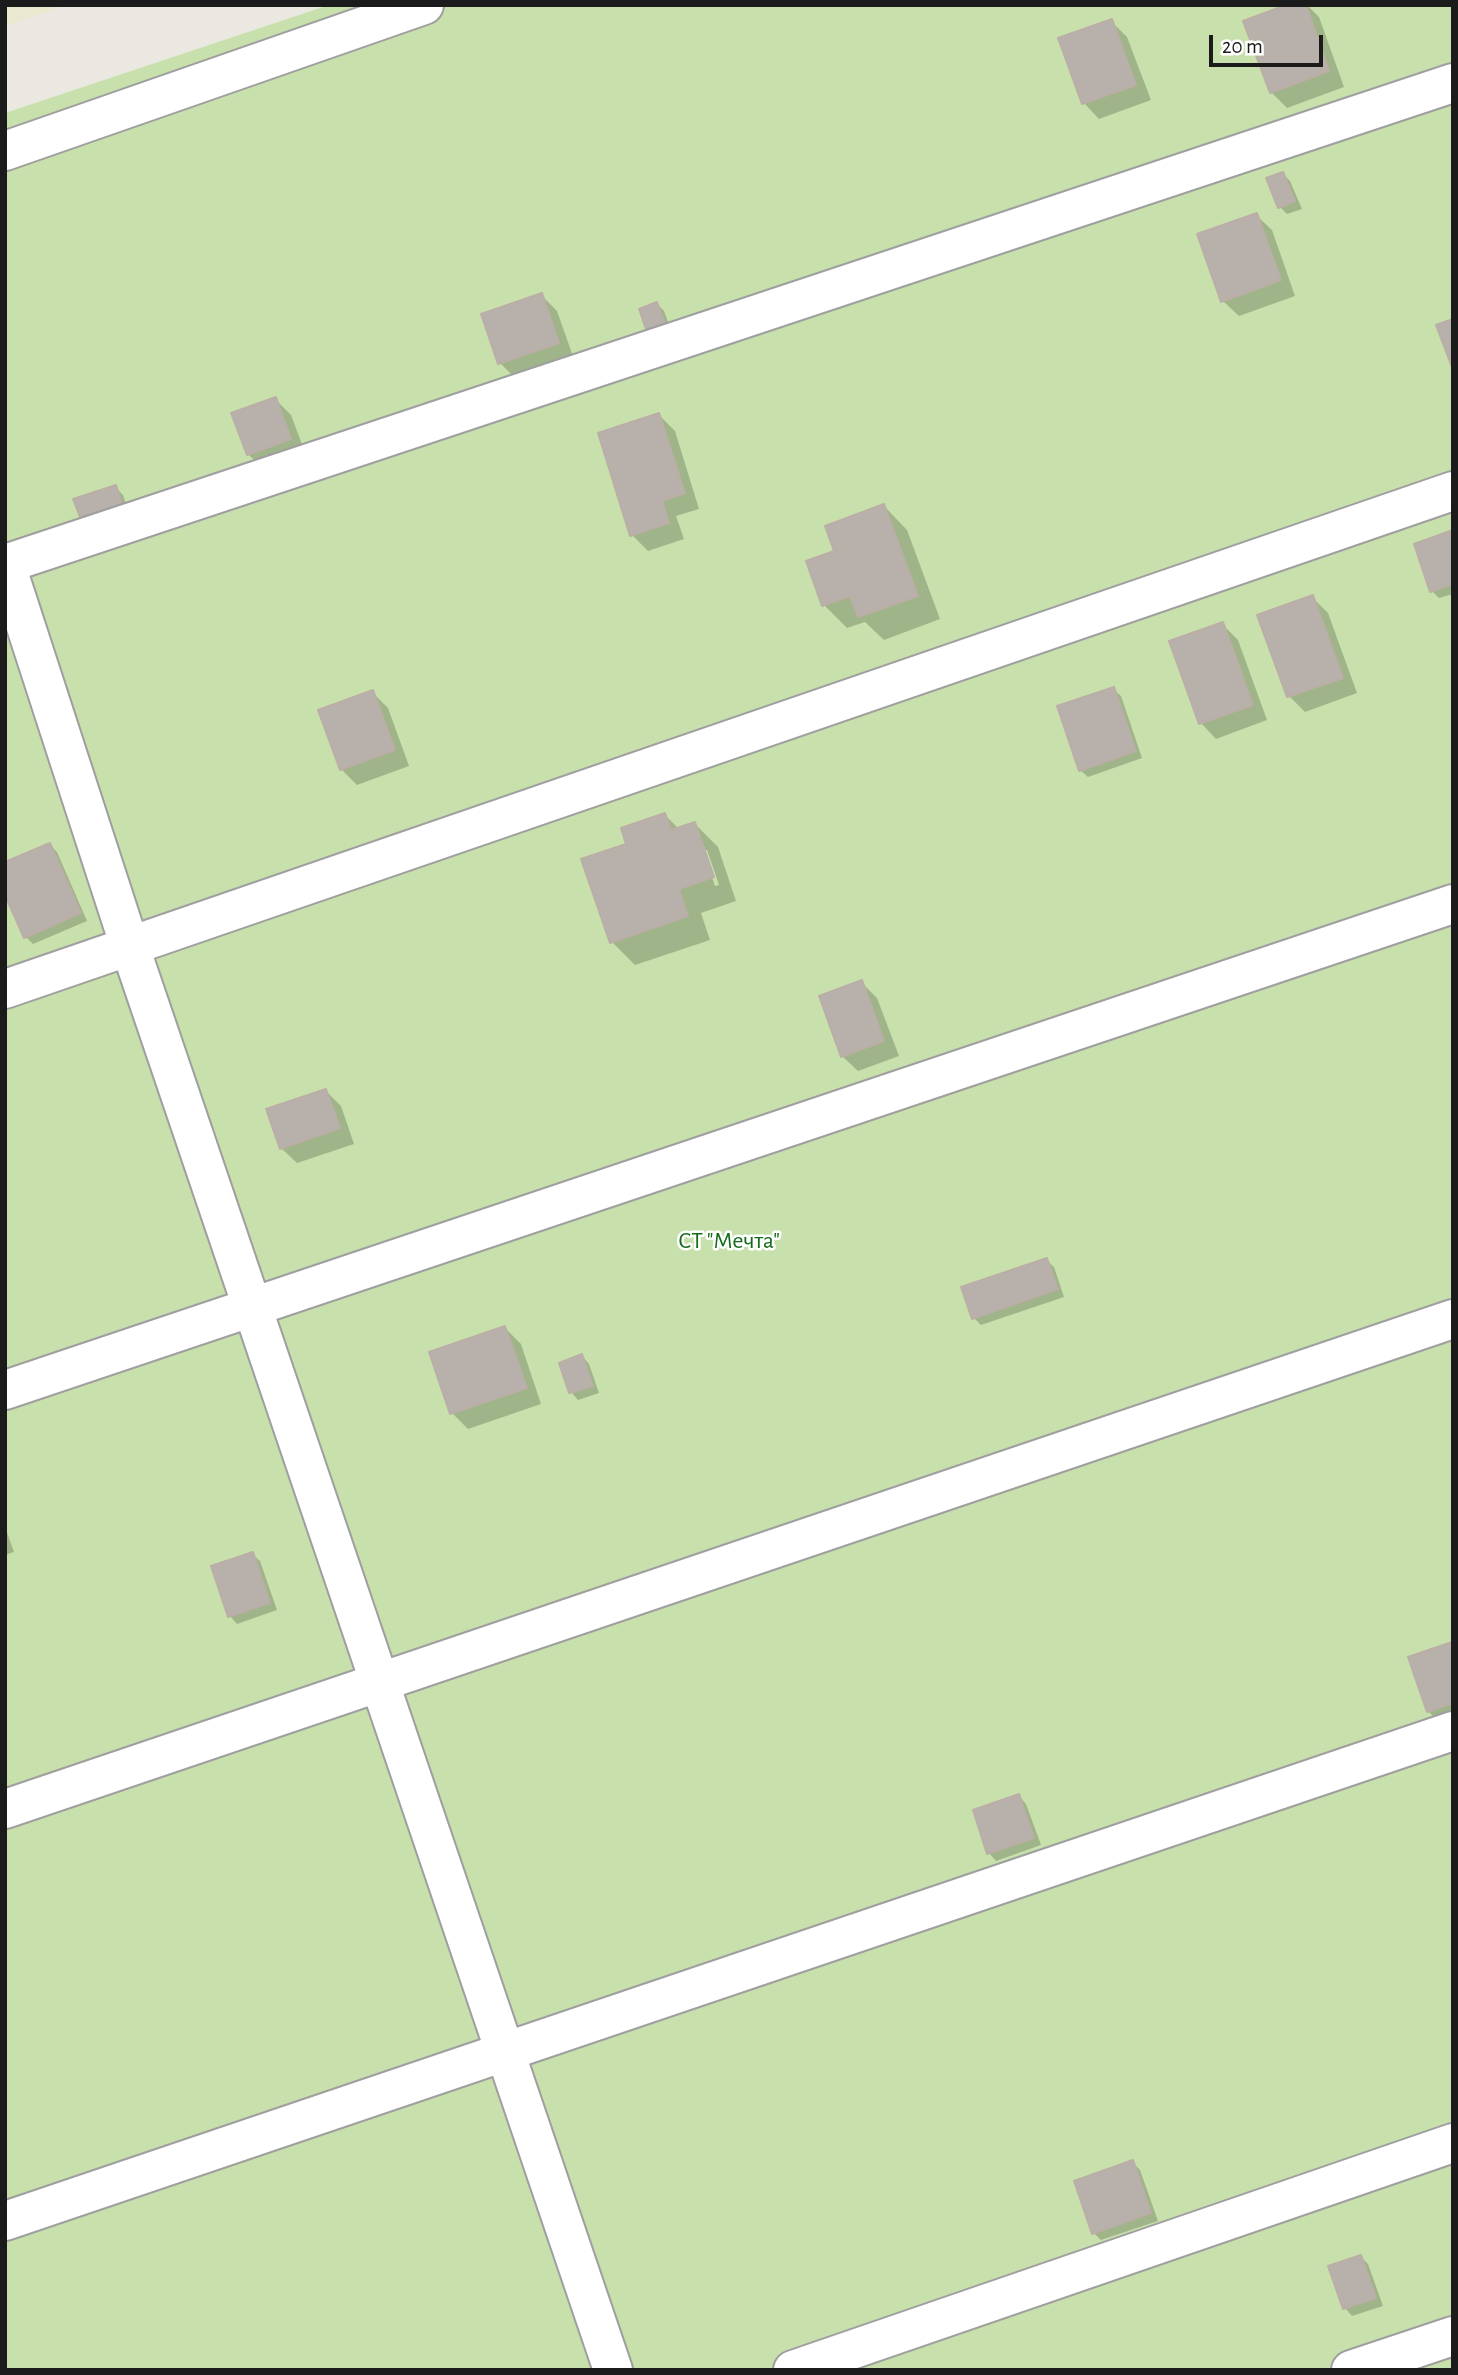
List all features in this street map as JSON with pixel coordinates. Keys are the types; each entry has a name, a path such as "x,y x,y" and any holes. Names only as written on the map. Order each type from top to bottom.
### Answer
{"lane":[{"path":"5,151 424,5"},
{"path":"613,2370 251,1307 5,563 1453,83"},
{"path":"5,989 1453,491"},
{"path":"5,1390 1453,904"},
{"path":"5,1809 1453,1319"},
{"path":"5,2221 1453,1731"},
{"path":"793,2370 1453,2143"},
{"path":"1351,2370 1453,2336"}],"green space":[{"path":"5,5 67,5 5,26"},
{"name":"СТ \"Мечта\"","path":"329,5 1453,5 1453,2370 5,2370 5,113"}],"building":[{"path":"1286,5 1306,5 1329,71 1270,93 1243,21"},
{"path":"1112,19 1136,85 1082,104 1058,38"},
{"path":"1283,172 1295,201 1278,208 1266,178"},
{"path":"1257,213 1281,280 1221,302 1197,234"},
{"path":"542,293 559,343 498,364 481,314"},
{"path":"657,302 666,326 647,332 639,309"},
{"path":"1453,319 1453,370 1436,325"},
{"path":"276,397 291,439 247,455 231,413"},
{"path":"659,413 685,493 662,501 669,523 630,536 598,433"},
{"path":"116,485 122,503 80,517 73,499"},
{"path":"884,504 918,596 858,617 850,596 822,606 806,561 834,551 825,526"},
{"path":"1453,530 1453,584 1430,592 1414,544"},
{"path":"1313,595 1343,678 1287,697 1257,615"},
{"path":"1223,622 1253,705 1199,724 1169,641"},
{"path":"1114,687 1136,751 1079,771 1057,706"},
{"path":"373,690 395,750 340,770 318,710"},
{"path":"665,813 671,830 695,822 714,877 679,889 688,916 610,943 581,859 626,844 621,828"},
{"path":"50,843 81,913 24,938 5,895 5,862"},
{"path":"862,980 884,1041 841,1057 819,996"},
{"path":"326,1089 340,1128 280,1149 266,1109"},
{"path":"1047,1258 1058,1289 972,1319 961,1287"},
{"path":"505,1326 527,1388 450,1414 429,1352"},
{"path":"582,1354 593,1386 569,1393 559,1363"},
{"path":"253,1552 270,1603 228,1617 211,1566"},
{"path":"1452,1642 1453,1703 1427,1712 1408,1657"},
{"path":"1019,1794 1034,1838 987,1854 973,1810"},
{"path":"1133,2160 1151,2213 1092,2234 1074,2181"},
{"path":"1361,2255 1376,2298 1343,2309 1328,2266"}]}
